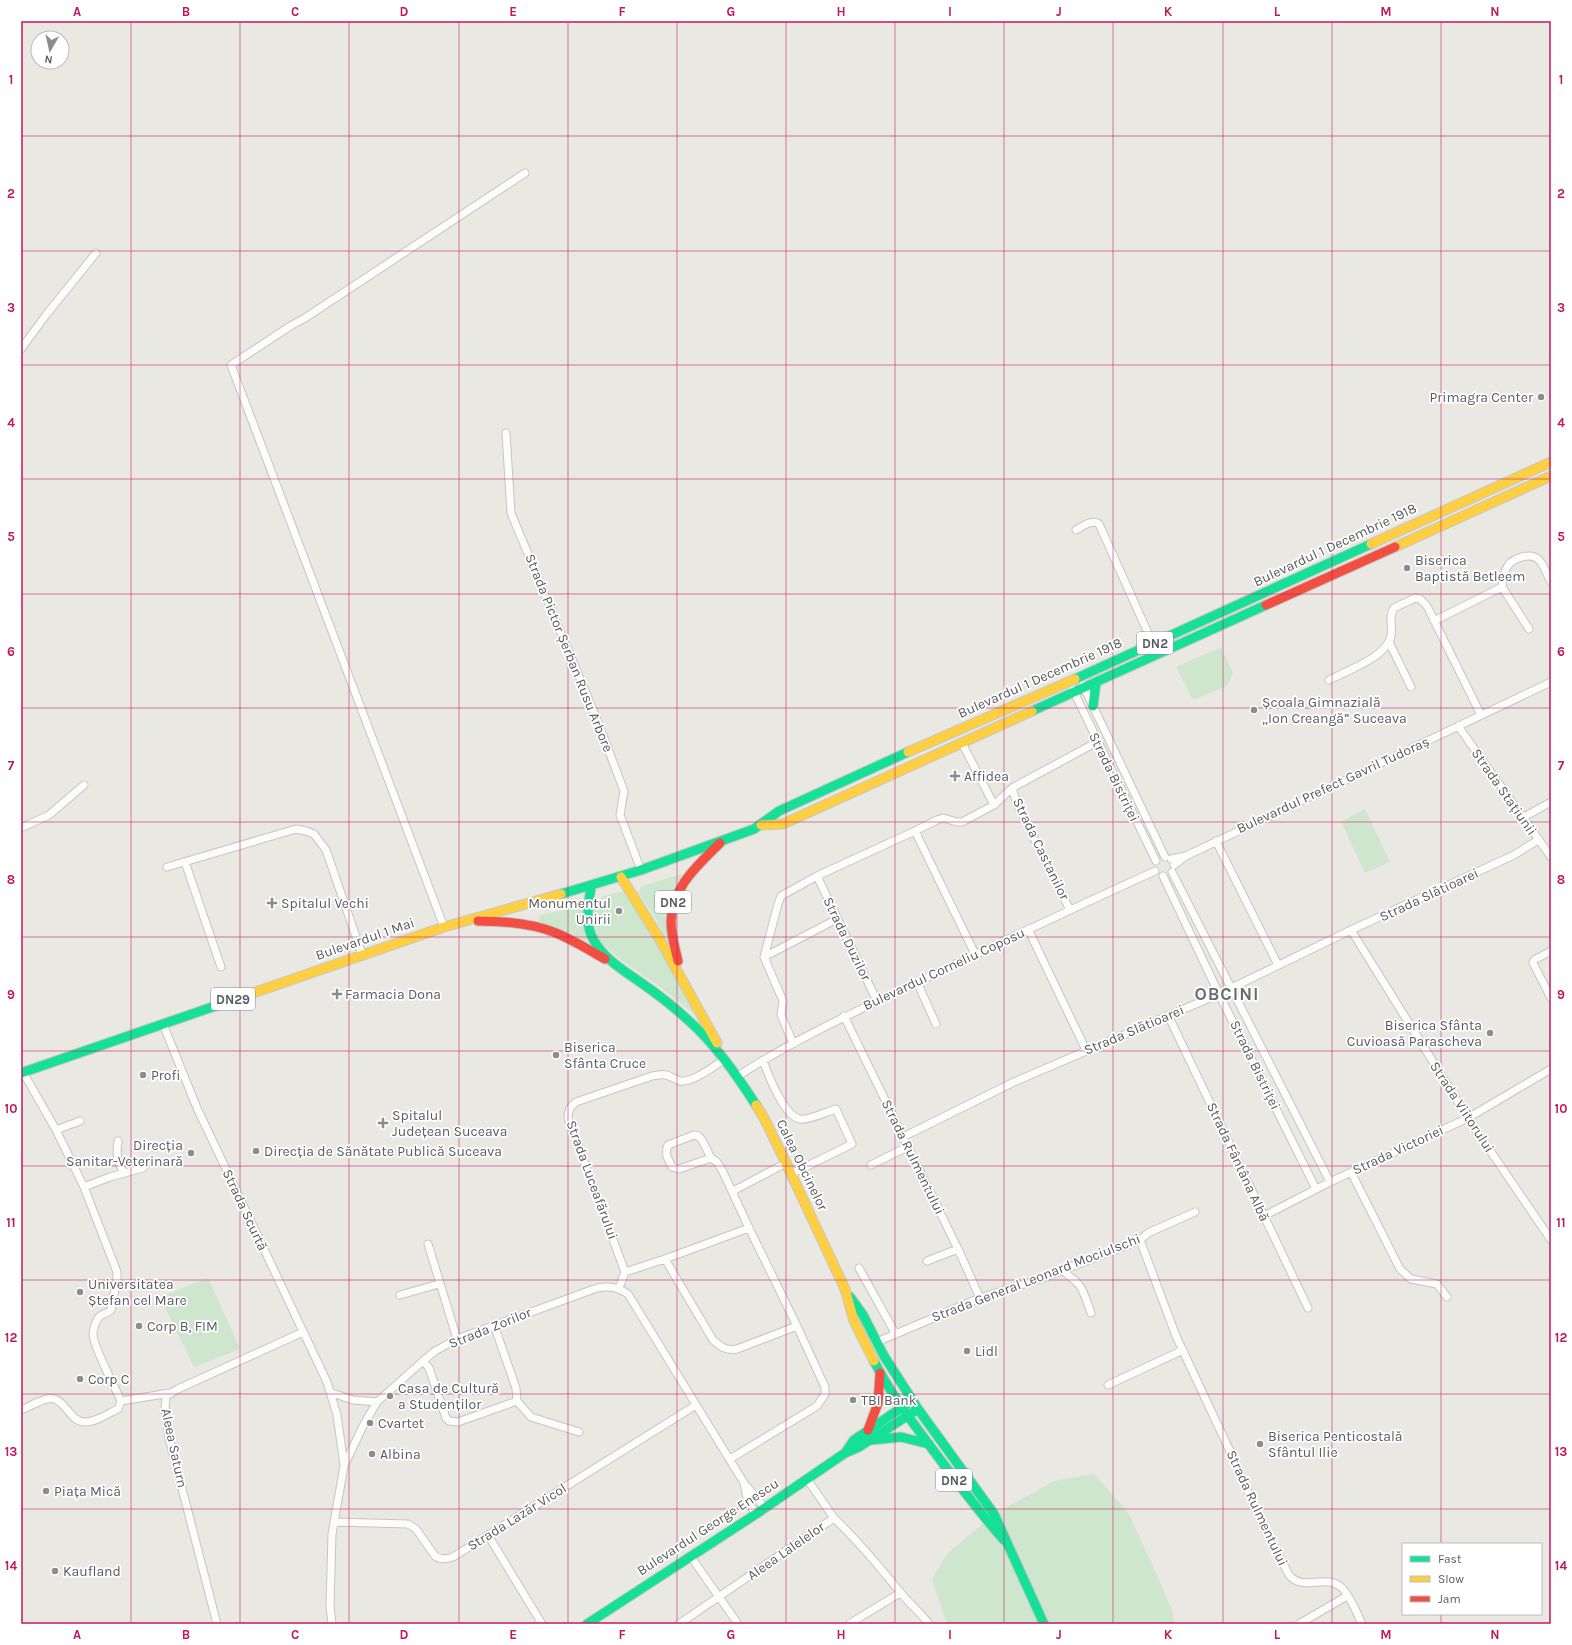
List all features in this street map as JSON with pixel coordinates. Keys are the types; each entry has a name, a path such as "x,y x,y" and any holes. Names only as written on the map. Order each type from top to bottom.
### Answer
{"main road":[{"name":"Bulevardul 1 Decembrie 1918","path":"722,842 761,825 779,811 960,728 1153,644 1551,462"},
{"name":"Bulevardul 1 Decembrie 1918","path":"761,825 783,824 1551,476"},
{"path":"1093,706 1096,683"},
{"name":"Bulevardul 1 Mai","path":"22,1072 444,927 592,886 722,842"},
{"name":"DN2","path":"683,979 673,944 671,928 671,914 674,899 682,884 722,842"},
{"name":"Calea Obcinelor","path":"621,877 649,919 683,979 725,1059"},
{"name":"Calea Obcinelor","path":"592,886 587,918 590,932 599,948 615,966 640,982 687,1019 707,1038 738,1076 764,1118 844,1289 854,1321 880,1373 908,1416"},
{"name":"DN29","path":"463,921 502,921 536,926 550,930 572,940 615,966"},
{"name":"Calea Obcinelor","path":"844,1289 863,1315 877,1342 918,1409"},
{"path":"868,1430 878,1403 880,1373"},
{"name":"Bulevardul George Enescu","path":"845,1453 854,1440 913,1400"},
{"name":"DN2","path":"918,1409 994,1514 1004,1540 1044,1624"},
{"name":"Bulevardul George Enescu","path":"587,1624 756,1514 845,1453 871,1440 918,1409"},
{"name":"DN2","path":"908,1416 985,1519 1004,1540"},
{"path":"871,1440 901,1438 929,1444"}],"street":[{"path":"444,927 231,365 525,173"},
{"path":"21,349 46,315 96,254"},
{"name":"Strada Pictor Șerban Rusu Arbore","path":"506,433 511,513 596,717 624,791 620,814 641,870"},
{"path":"1076,530 1092,522 1099,524 1153,644"},
{"path":"1529,629 1502,587 1506,569 1510,563 1524,557 1535,558 1539,560 1551,582"},
{"path":"1434,621 1502,587"},
{"path":"1329,680 1376,656 1383,650 1392,635 1390,616 1394,608 1415,598 1420,599 1427,606 1481,715"},
{"path":"1389,642 1411,687"},
{"name":"Strada Bistriței","path":"1079,677 1231,988 1330,1182"},
{"name":"Strada Bistriței","path":"1069,681 1097,742 1156,861"},
{"name":"Bulevardul Prefect Gavril Tudoraș","path":"1170,863 1551,682"},
{"name":"Strada Stațiunii","path":"1458,726 1551,858"},
{"path":"962,742 994,805"},
{"path":"793,1043 781,1015 783,1001 764,957 781,896 817,876 937,820 943,818 962,822 994,805 1012,788 1097,742"},
{"path":"21,828 49,815 84,786"},
{"name":"Strada Castanilor","path":"1012,788 1017,804 1070,910"},
{"path":"1522,818 1551,802"},
{"path":"167,867 296,829 314,834 326,850 362,954"},
{"path":"915,831 975,954"},
{"name":"Strada Slătioarei","path":"903,1137 966,1105 1086,1050 1219,994 1351,930 1514,855 1538,840"},
{"path":"1216,841 1278,965"},
{"path":"1158,858 1170,863 1163,876 1157,874 1154,864 1158,858"},
{"path":"185,862 221,967"},
{"name":"Bulevardul Corneliu Coposu","path":"738,1076 793,1043 844,1016 1155,871"},
{"name":"Strada Duzilor","path":"817,876 877,1001"},
{"name":"Strada Bistriței","path":"1163,876 1219,994 1316,1189"},
{"path":"764,957 837,919"},
{"path":"1028,929 1086,1050"},
{"name":"Strada Viitorului","path":"1351,930 1468,1118 1551,1240"},
{"path":"1551,950 1534,960 1533,963 1551,998"},
{"path":"917,982 936,1024"},
{"name":"Strada Fântâna Albă","path":"1168,1015 1308,1308"},
{"name":"Strada Rulmentului","path":"844,1016 903,1137 909,1146 980,1298"},
{"name":"Strada Scurtă","path":"163,1024 197,1108 332,1393 344,1466"},
{"name":"Strada Luceafărului","path":"625,1272 568,1118 568,1110 576,1102 652,1076 663,1074 669,1075 678,1081 693,1079 725,1059"},
{"path":"763,1060 772,1083 786,1108 793,1116 801,1120 836,1109 852,1144 791,1174"},
{"name":"Strada Victoriei","path":"1264,1216 1330,1182 1468,1118 1551,1069"},
{"path":"22,1072 56,1130 84,1187 117,1272 118,1278 111,1310 101,1314 97,1318 93,1336 96,1347 121,1404"},
{"path":"56,1130 80,1121"},
{"path":"711,1158 679,1169 672,1167 665,1153 668,1145 694,1135 698,1136 702,1140 711,1158 717,1162 733,1191 749,1228 825,1387 825,1394 817,1406 730,1459"},
{"path":"118,1141 116,1152 118,1163 124,1174"},
{"path":"871,1165 909,1146"},
{"path":"733,1191 786,1163"},
{"path":"84,1187 144,1168"},
{"path":"1351,1172 1400,1270 1410,1279 1437,1284 1447,1297"},
{"name":"Strada General Leonard Mociulschi","path":"877,1342 895,1333 980,1298 1040,1279 1062,1269 1140,1240 1148,1233 1195,1212"},
{"path":"749,1228 625,1272 619,1288 628,1294 633,1300 744,1483 765,1508"},
{"name":"Strada Rulmentului","path":"1140,1240 1176,1336 1259,1517 1289,1575 1295,1581 1300,1583 1311,1584 1327,1581 1343,1588 1362,1624"},
{"path":"428,1244 457,1339"},
{"path":"927,1261 958,1249"},
{"path":"665,1259 714,1340 721,1347 729,1350 737,1349 797,1326"},
{"path":"859,1268 895,1333"},
{"path":"1062,1269 1066,1275 1071,1277 1081,1287 1091,1313"},
{"path":"400,1296 439,1284"},
{"name":"Strada Zorilor","path":"332,1624 330,1606 330,1562 334,1522 344,1466 363,1426 377,1402 422,1360 457,1339 597,1288 609,1286 619,1288"},
{"path":"494,1325 514,1382 517,1401 531,1416 579,1432"},
{"name":"Aleea Saturn","path":"217,1624 168,1433 165,1403 166,1396 303,1332"},
{"path":"1108,1385 1183,1350"},
{"path":"422,1360 429,1368 446,1418 449,1421 458,1422 517,1401"},
{"path":"21,1410 47,1399 55,1399 60,1401 76,1419 83,1422 91,1422 118,1409 121,1404 170,1393"},
{"path":"332,1393 353,1400 377,1402"},
{"name":"Strada Lazăr Vicol","path":"334,1522 408,1524 416,1528 435,1556 445,1559 453,1557 696,1405"},
{"name":"Aleea Lalelelor","path":"679,1624 834,1518 807,1479"},
{"path":"744,1483 748,1502 756,1514"},
{"path":"834,1518 886,1573 900,1593 929,1624"},
{"path":"488,1535 542,1624"},
{"path":"690,1557 738,1624"},
{"path":"849,1624 900,1593"},
{"path":"1299,1624 1348,1596"}],"green space":[{"path":"1221,647 1233,673 1227,686 1193,700 1176,667"},
{"path":"1365,809 1390,862 1365,873 1341,822"},
{"path":"685,873 672,893 669,902 668,919 672,951 657,921 638,892 642,886"},
{"path":"624,892 627,894 652,932 676,979 701,1020 659,986 621,960 597,939 591,925 591,912 596,902 604,896"},
{"path":"581,906 583,908 584,930 587,942 538,921 541,915"},
{"path":"208,1278 240,1349 194,1367 160,1297"},
{"path":"1094,1474 1128,1512 1172,1610 1175,1624 947,1624 932,1579 948,1553 996,1513 1054,1481"}],"traffic: fast":[{"path":"1075,679 1371,544"},
{"path":"1032,711 1266,605"},
{"path":"1093,706 1096,683"},
{"path":"561,894 641,870 754,829 779,811 908,752"},
{"path":"591,886 588,906 588,920 590,933 597,946 614,964 664,1000 698,1029 725,1060 756,1105"},
{"path":"21,1073 250,994"},
{"path":"850,1297 863,1315 884,1356 918,1409 994,1514 1044,1624"},
{"path":"874,1361 893,1394 915,1426 966,1494 1004,1540"},
{"path":"845,1453 854,1440 913,1400"},
{"path":"587,1624 756,1514 845,1453 859,1447 918,1409"},
{"path":"871,1440 901,1437 929,1444"}],"traffic: slow":[{"path":"1371,544 1551,462"},
{"path":"1395,547 1551,476"},
{"path":"908,752 1075,679"},
{"path":"761,825 783,824 1032,711"},
{"path":"621,877 659,938 717,1043"},
{"path":"250,994 444,927 561,894"},
{"path":"756,1105 786,1163 845,1289 854,1321 874,1361"}],"traffic: jam":[{"path":"1266,605 1395,547"},
{"path":"678,961 671,927 672,910 676,898 687,878 720,843"},
{"path":"478,921 518,923 537,927 569,939 605,959"},
{"path":"868,1430 878,1403 880,1373"}],"place":[{"name":"Primagra Center","path":"1541,397"},
{"name":"Biserica Baptistă Betleem","path":"1407,568"},
{"name":"Școala Gimnazială „Ion Creangă” Suceava","path":"1254,710"},
{"name":"Affidea","path":"955,776"},
{"name":"Spitalul Vechi","path":"272,903"},
{"name":"Monumentul Unirii","path":"619,911"},
{"name":"Farmacia Dona","path":"337,994"},
{"name":"Biserica Sfânta Cuvioasă Parascheva","path":"1490,1033"},
{"name":"Biserica Sfânta Cruce","path":"556,1055"},
{"name":"Profi","path":"143,1075"},
{"name":"Spitalul Județean Suceava","path":"383,1123"},
{"name":"Direcția de Sănătate Publică Suceava","path":"256,1151"},
{"name":"Direcția Sanitar-Veterinară","path":"191,1153"},
{"name":"Universitatea Ștefan cel Mare","path":"80,1292"},
{"name":"Corp B, FIM","path":"139,1326"},
{"name":"Lidl","path":"967,1351"},
{"name":"Corp C","path":"80,1379"},
{"name":"Casa de Cultură a Studenților","path":"390,1396"},
{"name":"TBI Bank","path":"853,1400"},
{"name":"Cvartet","path":"370,1423"},
{"name":"Biserica Penticostală Sfântul Ilie","path":"1260,1444"},
{"name":"Albina","path":"372,1454"},
{"name":"Piața Mică","path":"46,1491"},
{"name":"Kaufland","path":"55,1571"}],"district":[{"name":"OBCINI","path":"1227,994"}]}
